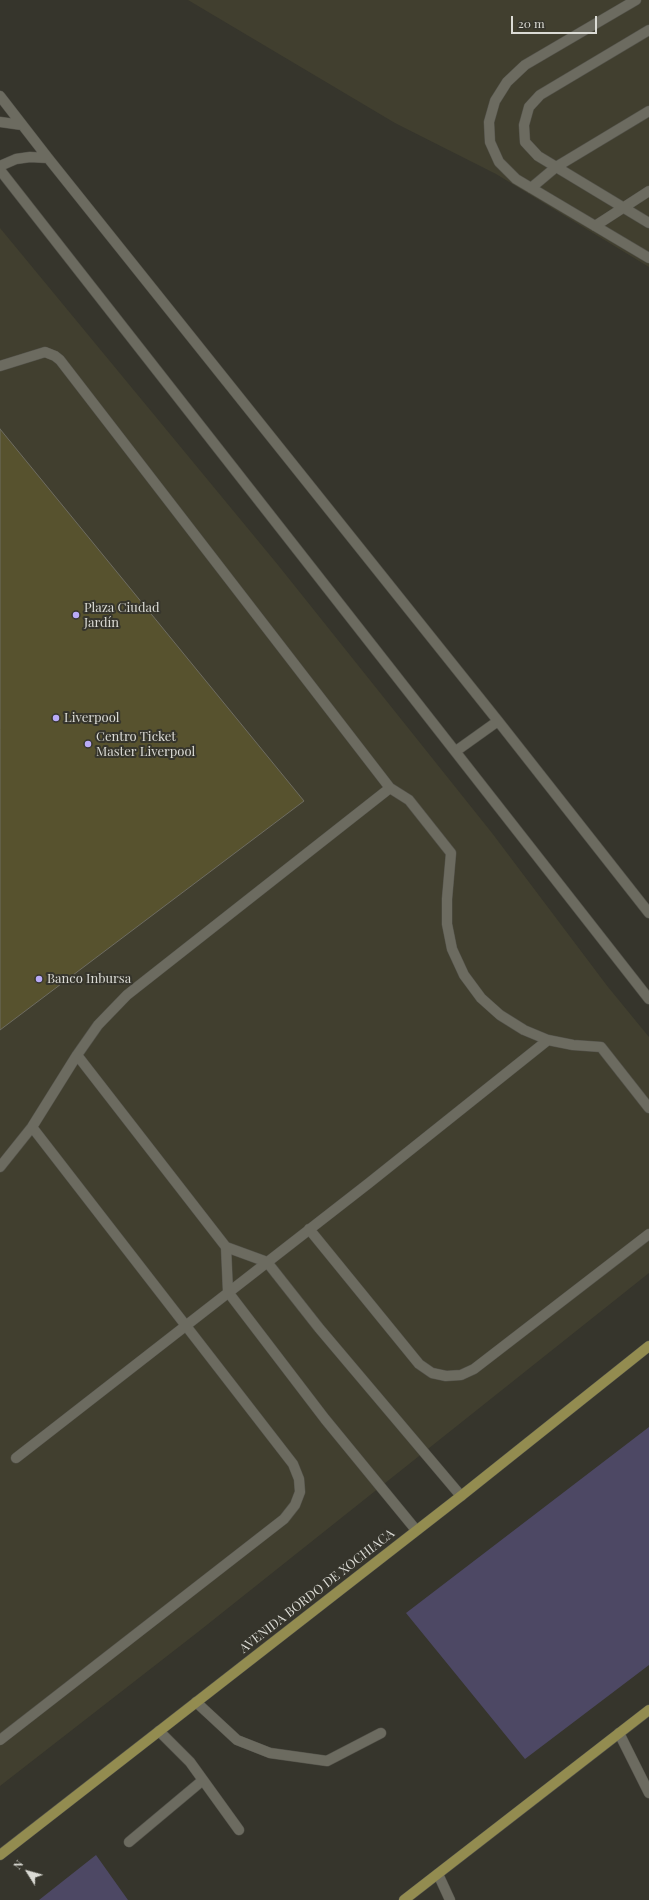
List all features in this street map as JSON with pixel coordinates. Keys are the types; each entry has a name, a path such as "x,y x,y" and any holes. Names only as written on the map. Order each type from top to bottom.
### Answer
{"main road":[{"name":"AVENIDA BORDO DE XOCHIACA","path":"0,1855 461,1496 649,1346"},
{"path":"404,1900 649,1710"}],"street":[{"path":"636,0 525,65 508,82 495,101 489,122 490,142 499,162 516,179 649,258"},
{"path":"649,30 540,95 529,108 524,125 525,142 538,156 649,223"},
{"path":"0,96 498,720 649,913"},
{"path":"531,188 556,167 649,111"},
{"path":"0,122 22,125"},
{"path":"0,166 23,158 48,158"},
{"path":"0,170 649,999"},
{"path":"595,226 622,207 649,191"},
{"path":"0,366 45,352 60,360 390,788 409,800 451,853 446,899 447,924 452,949 464,975 481,998 500,1015 524,1030 548,1040 573,1045 601,1047 649,1108"},
{"path":"456,751 498,720"},
{"path":"0,1167 32,1127 76,1055 98,1025 127,995 144,980 390,788"},
{"path":"16,1458 548,1040"},
{"path":"76,1055 226,1247 266,1262 319,1328 461,1496"},
{"path":"0,1740 284,1519 295,1504 300,1492 299,1479 294,1464 185,1326 32,1127"},
{"path":"309,1229 419,1364 432,1373 446,1376 461,1375 474,1369 649,1234"},
{"path":"226,1247 228,1292 326,1419 416,1530"},
{"path":"196,1702 237,1740 270,1753 327,1761 381,1733"},
{"path":"159,1731 190,1762 240,1830"},
{"path":"619,1733 649,1793"},
{"path":"129,1842 203,1780"},
{"path":"438,1874 450,1900"}],"shaded area":[{"path":"188,0 649,0 649,267 496,174 395,123"},
{"path":"0,228 278,565 492,833 608,987 649,1037 649,1273 198,1632 0,1786"},
{"path":"649,1427 649,1665 525,1759 406,1613"},
{"path":"96,1855 128,1900 39,1900"}],"building":[{"name":"Plaza Ciudad Jardín","path":"0,429 304,801 0,1030"}],"place":[{"name":"Plaza Ciudad Jardín","path":"76,615"},
{"name":"Liverpool","path":"56,718"},
{"name":"Centro Ticket Master Liverpool","path":"88,744"},
{"name":"Banco Inbursa","path":"39,979"}]}
